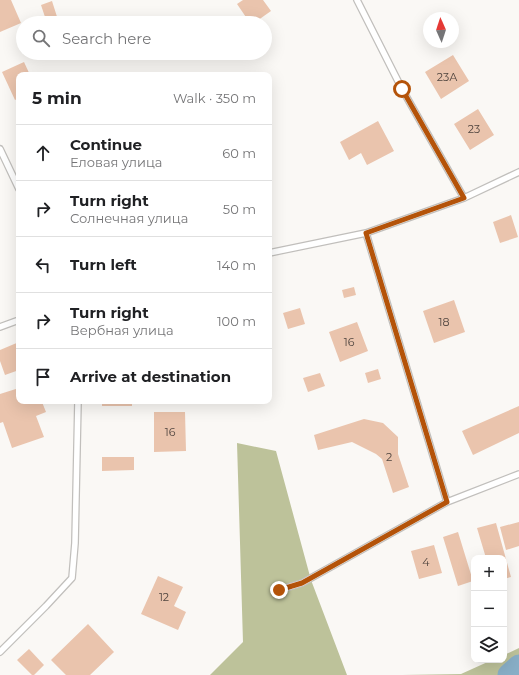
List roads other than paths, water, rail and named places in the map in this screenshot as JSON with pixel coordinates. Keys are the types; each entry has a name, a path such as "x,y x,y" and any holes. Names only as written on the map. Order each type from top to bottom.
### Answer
{"lane":[{"path":"357,0 402,89 464,198"},
{"path":"0,149 16,183"},
{"path":"272,252 366,233 464,198 519,172"},
{"path":"366,233 447,502"},
{"path":"0,327 16,321"},
{"path":"0,652 72,578 75,543 78,404"},
{"path":"279,590 302,583 447,502 519,474"}],"waterway":[{"path":"509,675 519,666"}]}
